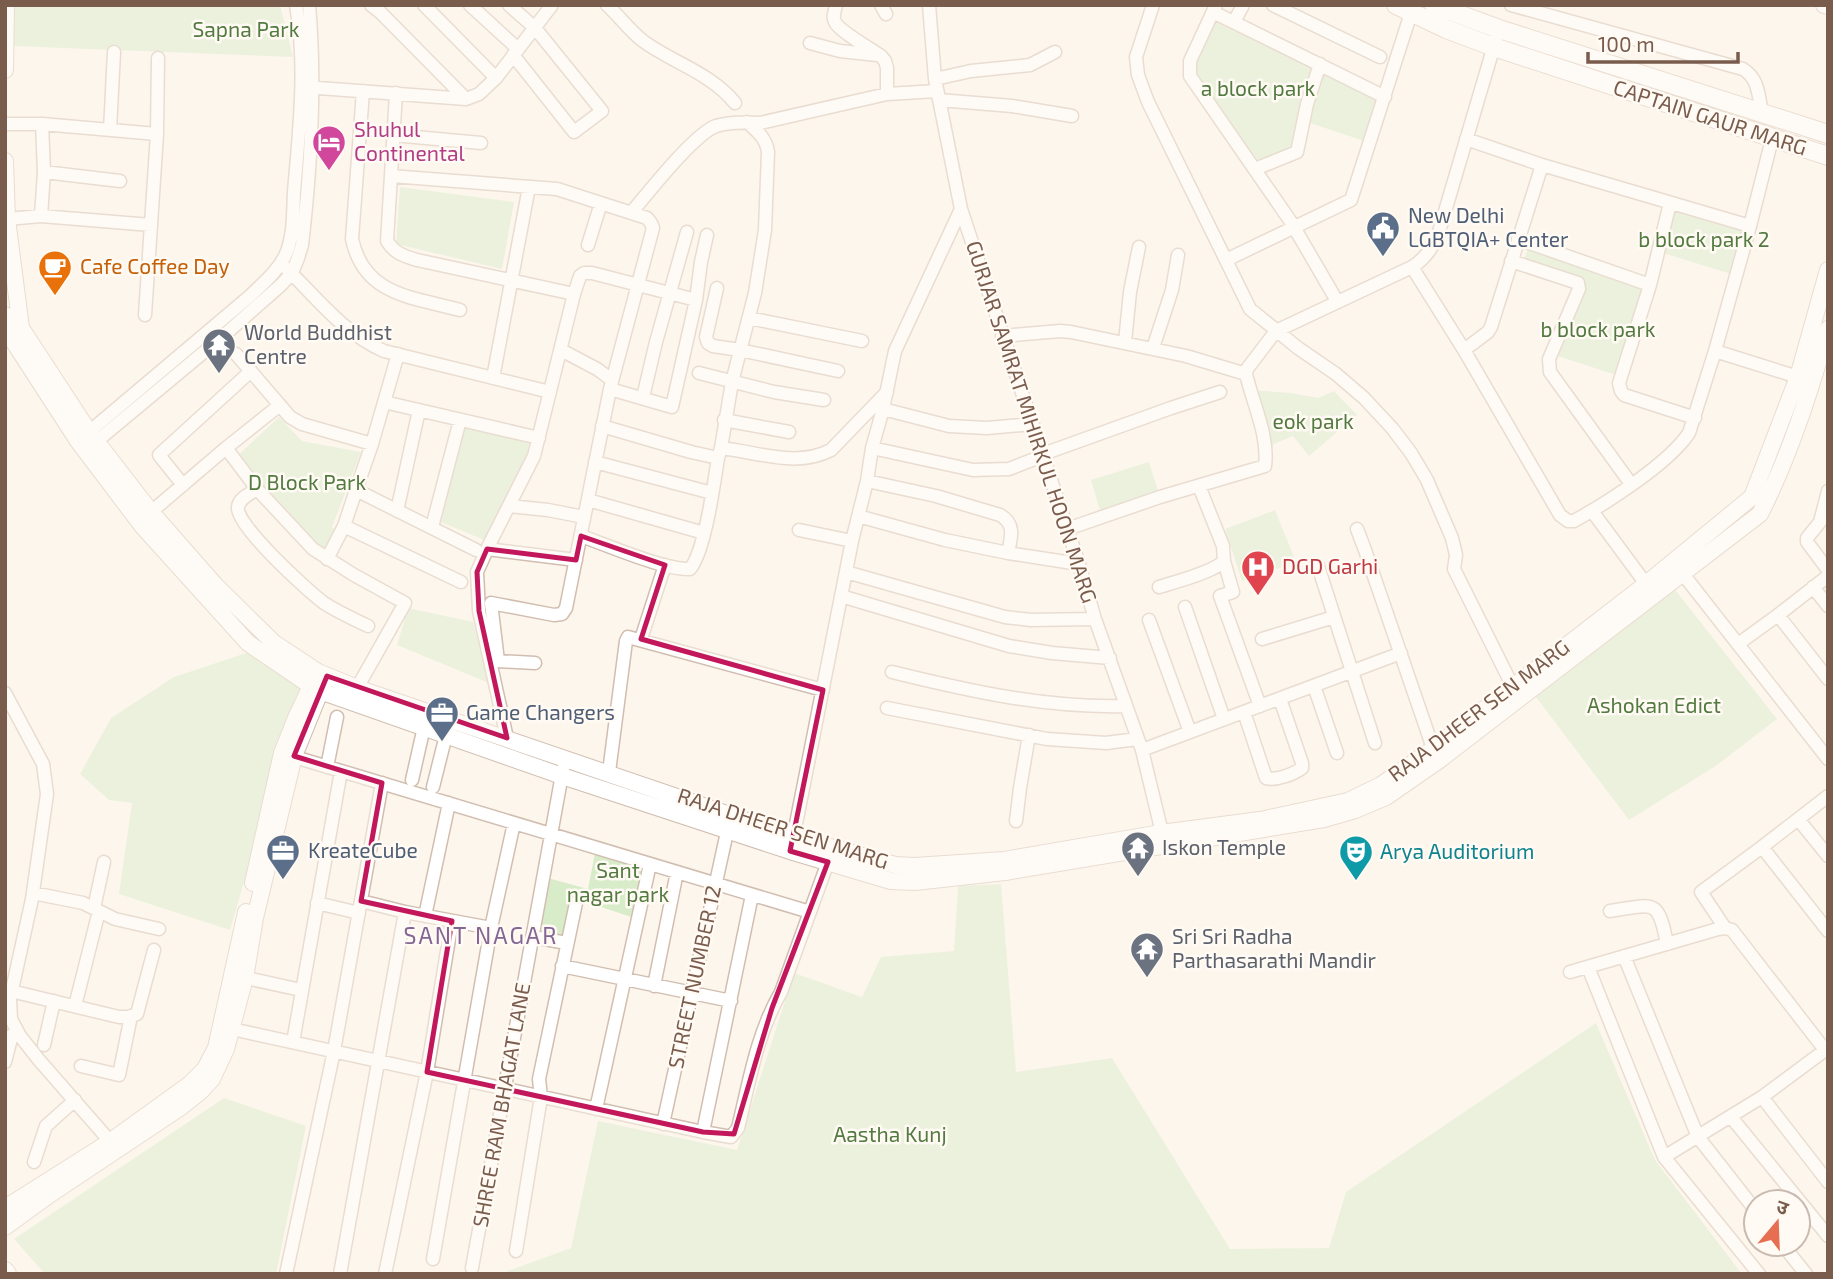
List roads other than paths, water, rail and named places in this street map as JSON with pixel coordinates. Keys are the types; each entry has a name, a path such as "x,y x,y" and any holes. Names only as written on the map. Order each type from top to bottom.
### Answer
{"main road":[{"name":"CAPTAIN GAUR MARG","path":"1434,5 1499,29 1828,134"},
{"name":"CAPTAIN GAUR MARG","path":"1403,9 1494,47 1828,156"}],"street":[{"path":"5,69 6,5"},
{"path":"87,441 217,332 281,285 292,273 298,258 303,229 307,87 296,5"},
{"path":"217,332 265,281 281,262 289,247 307,87 313,60 309,5"},
{"path":"370,5 466,99"},
{"path":"424,5 496,78"},
{"path":"470,5 515,52 574,132 601,111 535,28 509,5"},
{"path":"307,87 466,99 479,94 496,78 552,5"},
{"path":"607,5 640,39 696,71 719,87 735,103"},
{"path":"836,5 835,22 840,28 885,61 887,94"},
{"name":"GURJAR SAMRAT MIHIRKUL HOON MARG","path":"929,5 937,90 961,209 1095,619 1140,745 1163,839"},
{"path":"1153,5 1136,57 1138,75 1148,102 1250,309 1364,398 1383,417 1411,453 1427,480 1452,538 1456,555 1454,569 1513,687"},
{"path":"1234,22 1243,5"},
{"path":"1273,5 1380,57"},
{"path":"1511,5 1743,69 1755,80 1762,112"},
{"path":"1337,301 1294,227 1190,76 1190,61 1215,8 1234,22 1385,97"},
{"path":"1226,260 1351,200 1385,97 1403,9"},
{"path":"1067,529 1160,497 1265,466 1266,457 1259,418 1246,374 1247,369 1276,331 1412,267 1427,255 1438,235 1499,29"},
{"path":"810,43 840,51 881,56"},
{"path":"110,130 114,52"},
{"path":"937,90 971,71 1030,65 1055,52"},
{"path":"145,315 157,134 158,58"},
{"path":"1255,169 1297,152 1307,104 1320,64"},
{"path":"631,213 700,135 716,126 760,123 887,94 937,90 1072,116"},
{"path":"363,91 352,239 355,253 371,279 387,289 460,310"},
{"path":"396,93 387,241 391,248 403,256 417,260 574,294"},
{"path":"580,536 664,565 690,569 694,564 704,533 724,419 755,293 765,230 768,152 763,138 747,122"},
{"path":"5,124 42,124 157,134"},
{"path":"41,216 44,172 42,124"},
{"path":"393,135 481,143"},
{"path":"1466,139 1542,166 1750,226"},
{"path":"1412,267 1464,350 1560,515 1568,521 1574,521 1631,484 1669,455 1689,433 1715,352 1772,139"},
{"name":"RAJA DHEER SEN MARG","path":"5,161 14,337"},
{"path":"1464,350 1491,327 1542,166"},
{"path":"44,172 120,181"},
{"path":"391,176 557,189 647,218 652,223 653,228 611,385 566,608 562,614 554,615 491,603 498,661 535,663"},
{"path":"494,378 529,187"},
{"path":"588,245 601,202"},
{"path":"1670,203 1650,285 1619,387 1625,395 1695,418"},
{"path":"792,844 852,541 895,351 961,209"},
{"path":"7,219 41,216 151,226"},
{"path":"643,397 687,232"},
{"path":"561,351 597,369 611,385 672,407 696,300 707,235"},
{"path":"1518,239 1650,285"},
{"path":"1125,342 1130,292 1139,247"},
{"path":"1153,348 1172,290 1178,255"},
{"path":"1511,261 1578,282 1579,289 1549,359 1550,372 1631,484"},
{"path":"281,262 341,324 377,348 550,392"},
{"name":"RAJA DHEER SEN MARG","path":"792,844 895,865 1004,860 1314,821 1355,810 1386,797 1513,687 1646,584 1678,568 1752,496 1798,377 1828,270"},
{"path":"506,738 479,611 477,572 482,550 509,506 534,456 580,276 592,273 696,300"},
{"path":"717,288 706,337 712,346 838,371"},
{"name":"RAJA DHEER SEN MARG","path":"5,315 14,337 143,527 248,643 317,683 424,727 562,776 729,822"},
{"path":"749,318 862,341"},
{"name":"RAJA DHEER SEN MARG","path":"1436,755 1678,568 1760,514 1773,488 1814,377 1828,328"},
{"path":"1002,336 1060,331 1153,348 1246,374"},
{"path":"1715,352 1798,377"},
{"path":"236,354 290,417 302,424 372,444"},
{"path":"327,559 344,526 372,444 398,354"},
{"path":"183,485 159,455 251,371"},
{"path":"699,373 774,392 824,400"},
{"path":"602,426 691,452 796,460 820,456 831,450 887,392"},
{"path":"872,449 973,470 1009,469 1042,454 1220,393"},
{"path":"384,402 539,438"},
{"path":"151,512 280,405"},
{"path":"883,409 949,426 987,428 1033,424"},
{"path":"397,510 419,410"},
{"path":"724,419 789,432"},
{"path":"432,527 460,421"},
{"name":"RAJA DHEER SEN MARG","path":"87,441 216,586 317,683 358,688 609,772 729,822 792,844 828,862 891,881 915,882 1005,872 1163,839"},
{"path":"226,448 257,489 313,549 405,603 358,688"},
{"path":"595,462 712,493"},
{"path":"867,481 936,496 1000,515 1007,519 1012,530 1008,553"},
{"path":"1199,486 1223,546 1224,561 1233,593 1220,596 1260,706"},
{"path":"257,489 238,505 237,511 243,522 300,585 331,607 368,626"},
{"path":"356,490 482,550 576,560"},
{"path":"1828,491 1820,522 1807,538 1807,542 1828,570"},
{"path":"587,500 704,533"},
{"path":"509,506 584,517"},
{"path":"1592,511 1646,584"},
{"path":"858,516 945,540 1079,564"},
{"path":"344,526 461,582"},
{"path":"1357,529 1436,755"},
{"path":"799,530 852,541"},
{"path":"1159,587 1212,569 1224,561"},
{"path":"641,639 664,565"},
{"path":"1318,566 1375,743"},
{"path":"1678,568 1828,758"},
{"path":"846,572 1005,617 1031,620 1095,619"},
{"path":"1738,644 1828,576"},
{"path":"1814,587 1828,606"},
{"path":"841,596 1009,646 1110,658"},
{"path":"1185,607 1224,719"},
{"path":"1779,615 1828,679"},
{"path":"1262,639 1334,617"},
{"path":"1149,620 1190,732"},
{"path":"609,772 628,637 823,690"},
{"path":"887,708 1047,739 1140,745 1190,732 1401,653"},
{"path":"892,672 967,691 1031,702 1095,707 1125,706"},
{"path":"5,1227 114,1146 205,1069 216,1048 238,977 288,755 317,683"},
{"path":"308,705 317,683"},
{"path":"1314,686 1337,753"},
{"path":"5,693 43,764 47,794 33,893 10,999 12,1035 5,1062"},
{"path":"1244,712 1266,778 1274,779 1299,771 1303,764 1280,699"},
{"path":"327,766 337,717"},
{"path":"412,780 424,727"},
{"path":"433,787 446,735"},
{"path":"1016,821 1030,735"},
{"path":"288,755 810,912"},
{"name":"SHREE RAM BHAGAT LANE","path":"472,1268 565,759"},
{"path":"293,1042 341,771"},
{"path":"286,1274 334,1051 382,783"},
{"path":"1725,928 1701,892 1828,796"},
{"path":"425,916 449,803"},
{"path":"1798,819 1828,856"},
{"name":"STREET NUMBER 12","path":"663,1124 729,822"},
{"path":"433,1259 491,928 514,823"},
{"path":"1762,847 1828,932"},
{"path":"75,1006 104,862"},
{"path":"241,1031 731,1137 738,1128 754,1062 772,1008 781,992 828,862"},
{"path":"596,1109 650,864"},
{"path":"653,986 677,872"},
{"path":"33,893 83,903 114,919 159,929"},
{"path":"703,1132 752,895"},
{"path":"317,903 405,912 491,928"},
{"path":"516,1251 541,1097 539,1079 576,903"},
{"path":"1610,911 1647,906 1658,910 1667,944"},
{"path":"340,1274 405,912"},
{"path":"385,1274 427,1072 452,921"},
{"path":"1570,972 1725,928 1732,930 1827,1049 1762,1097 1664,1157"},
{"path":"533,937 567,943"},
{"path":"12,991 119,1017 131,1016 137,1014 154,950"},
{"path":"1625,957 1698,1137 1742,1192"},
{"path":"562,966 731,1002"},
{"path":"1588,967 1664,1157 1759,1274"},
{"path":"238,977 302,990"},
{"path":"44,1045 54,1001"},
{"path":"82,1066 119,1075 131,1016"},
{"path":"12,1035 75,1100 114,1146"},
{"path":"1762,1097 1828,1182"},
{"path":"34,1162 46,1126 75,1100"},
{"path":"1731,1117 1828,1236"},
{"path":"5,1208 114,1146"},
{"path":"1793,1258 1806,1274"}],"place":[{"name":"Shuhul Continental","path":"329,172"},
{"name":"New Delhi LGBTQIA+ Center","path":"1383,258"},
{"name":"Cafe Coffee Day","path":"55,297"},
{"name":"World Buddhist Centre","path":"219,375"},
{"name":"DGD Garhi","path":"1258,597"},
{"name":"Game Changers","path":"442,743"},
{"name":"Iskon Temple","path":"1138,878"},
{"name":"KreateCube","path":"283,881"},
{"name":"Arya Auditorium","path":"1356,882"},
{"name":"Sri Sri Radha Parthasarathi Mandir","path":"1147,979"}],"district":[{"name":"SANT NAGAR","path":"481,936"}],"park label":[{"name":"Sapna Park","path":"246,30"},
{"name":"a block park","path":"1258,89"},
{"name":"b block park 2","path":"1704,240"},
{"name":"b block park","path":"1598,330"},
{"name":"eok park","path":"1313,422"},
{"name":"D Block Park","path":"307,483"},
{"name":"Ashokan Edict","path":"1654,706"},
{"name":"Sant nagar park","path":"618,883"},
{"name":"Aastha Kunj","path":"890,1135"}]}
